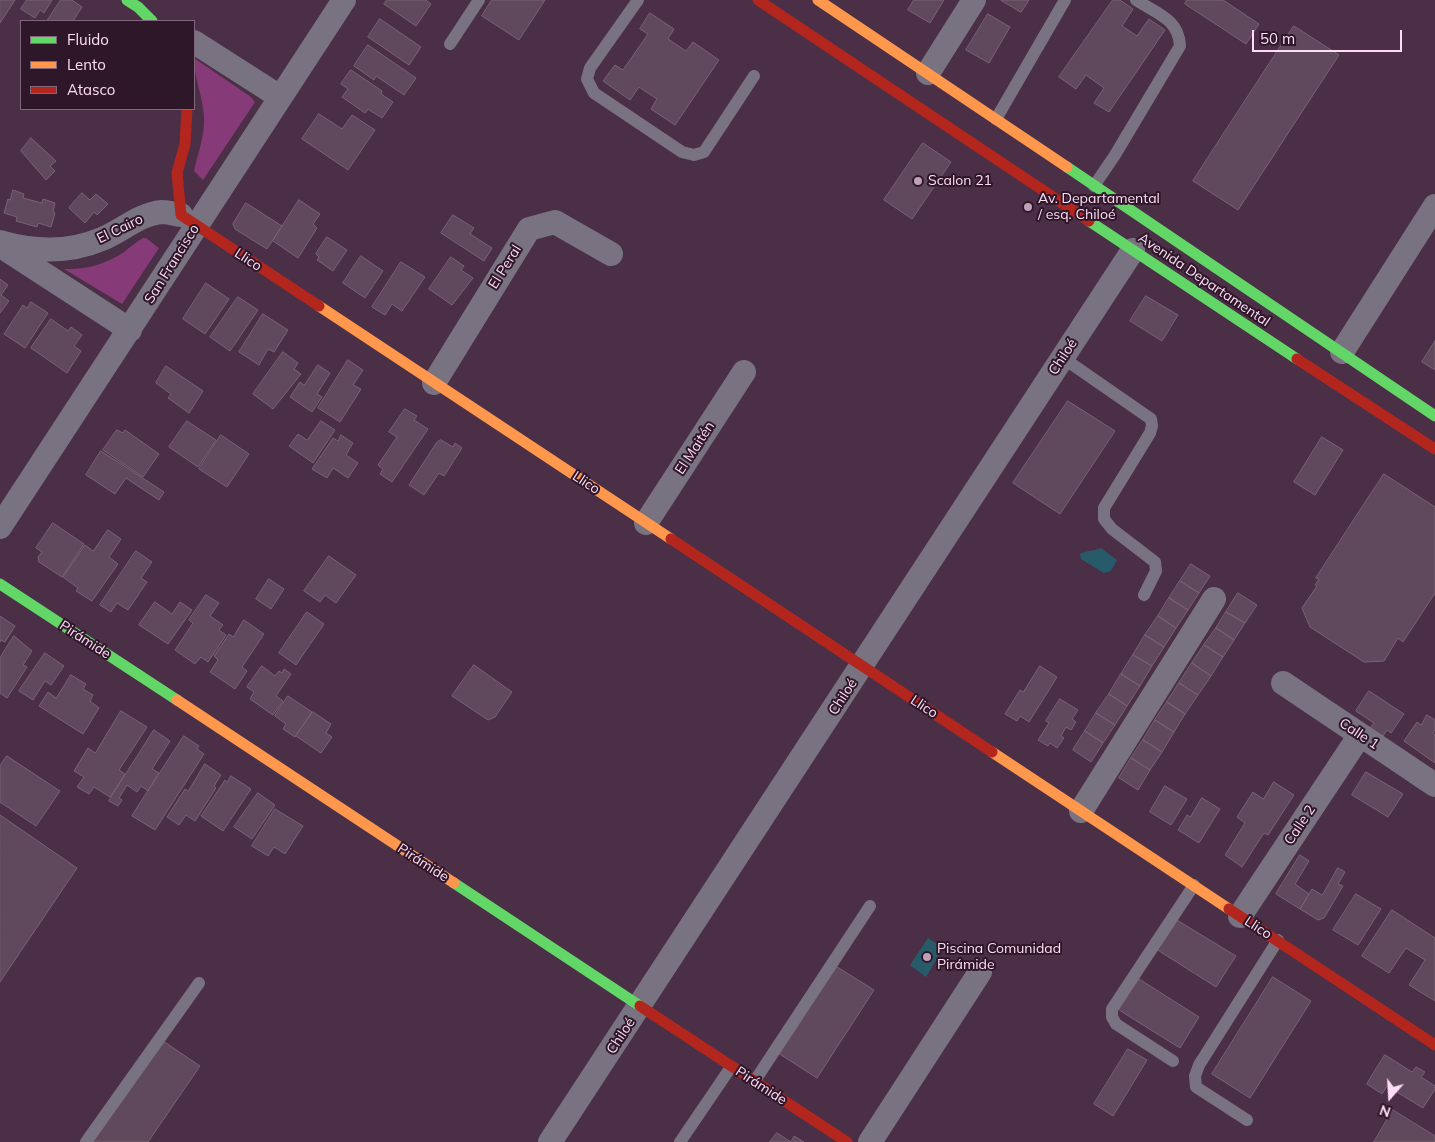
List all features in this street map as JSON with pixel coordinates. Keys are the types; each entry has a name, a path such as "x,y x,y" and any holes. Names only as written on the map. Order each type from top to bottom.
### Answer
{"street":[{"name":"San Francisco","path":"0,527 130,330 188,220 280,97 344,0"},
{"name":"Avenida Departamental","path":"758,0 1340,388 1382,423 1433,454"},
{"name":"Avenida Departamental","path":"818,0 928,72 1435,416"},
{"path":"928,72 974,0"},
{"path":"139,10 158,20"},
{"path":"195,43 280,97"},
{"path":"187,110 185,144 177,173 188,220"},
{"path":"1342,352 1435,206"},
{"name":"El Cairo","path":"0,242 27,248 71,248 86,245 107,237 144,216 163,212 188,220"},
{"name":"Llico","path":"188,220 1435,1045"},
{"name":"El Peral","path":"434,383 529,229 555,222 611,254"},
{"path":"0,246 130,330"},
{"name":"Chiloé","path":"550,1142 1133,250"},
{"name":"El Maitén","path":"646,523 744,372"},
{"path":"1370,372 1427,398"},
{"name":"Pirámide","path":"0,584 847,1142"},
{"path":"1081,811 1214,600"},
{"name":"Calle 1","path":"1283,683 1435,785"},
{"name":"Calle 2","path":"1240,916 1360,735"},
{"path":"870,1142 980,972"}],"lane":[{"path":"450,44 478,0"},
{"path":"638,0 590,68 587,79 594,93 682,152 694,155 704,152 754,76"},
{"path":"996,119 1065,0"},
{"path":"1094,186 1115,155 1180,46 1180,35 1173,23 1136,0"},
{"path":"1063,358 1151,419 1150,434 1104,508 1104,519 1112,529 1155,562 1156,571 1144,595"},
{"path":"1173,1061 1116,1024 1112,1017 1112,1009 1194,885"},
{"path":"754,1082 870,906"},
{"path":"1247,1120 1196,1087 1195,1076 1278,940"},
{"path":"86,1142 199,983"},
{"path":"680,1142 732,1067"}],"shaded area":[{"path":"195,59 251,97 255,102 203,180 194,171 204,124 195,73"},
{"path":"143,238 146,238 159,248 122,304 64,269 88,267 103,263 124,252"}],"water":[{"path":"1101,548 1117,560 1111,571 1104,573 1081,559 1080,554"},
{"name":"Piscina Comunidad Pirámide","path":"928,938 943,948 926,977 910,965"}],"building":[{"path":"0,0 15,0 0,23"},
{"path":"27,0 52,0 44,13 40,10 35,18 21,9"},
{"path":"61,0 72,0 82,7 74,20 48,20"},
{"path":"387,0 426,0 431,4 416,26 384,4"},
{"path":"492,0 545,0 519,40 482,16"},
{"path":"914,0 944,0 930,23 908,10"},
{"path":"1001,0 1029,0 1021,12"},
{"path":"1113,0 1120,0 1133,9 1122,26 1137,36 1149,19 1165,30 1109,112 1094,103 1104,88 1086,75 1076,89 1059,77"},
{"path":"1187,0 1223,0 1259,24 1246,44 1185,4"},
{"path":"650,13 674,29 668,39 686,51 693,42 719,60 675,125 651,109 657,99 639,87 630,100 603,81 615,65 623,70 648,34 640,29"},
{"path":"988,14 1010,27 989,63 966,50"},
{"path":"380,19 421,47 409,65 368,37"},
{"path":"1294,26 1339,55 1238,210 1193,181"},
{"path":"368,45 416,78 404,95 376,76 374,80 354,66"},
{"path":"351,70 382,91 381,94 393,102 382,118 368,109 365,113 342,97 348,89 341,84"},
{"path":"319,114 342,129 352,115 375,130 348,170 302,139"},
{"path":"31,138 56,161 50,166 55,171 46,180 21,151"},
{"name":"Scalon 21","path":"923,143 951,162 912,219 884,200"},
{"path":"13,190 24,194 23,198 42,203 43,199 55,203 53,212 55,213 51,227 38,223 37,227 16,221 17,217 4,213"},
{"path":"82,193 90,200 96,194 108,204 97,215 94,212 85,223 69,208"},
{"path":"299,200 320,214 313,224 317,228 298,258 273,241"},
{"path":"246,203 282,226 267,249 235,229 233,224"},
{"path":"453,215 474,228 470,234 492,248 484,261 441,233"},
{"path":"327,237 347,250 333,271 317,260 319,257 316,254"},
{"path":"361,256 383,271 365,298 343,283"},
{"path":"451,257 464,266 461,270 473,278 452,305 429,289"},
{"path":"401,262 425,277 402,311 392,304 385,315 372,307"},
{"path":"0,279 8,285 1,295 9,301 0,313"},
{"path":"206,283 229,299 205,334 183,319"},
{"path":"1146,296 1178,315 1162,341 1130,321"},
{"path":"238,297 258,310 230,351 210,337"},
{"path":"31,302 48,313 25,348 4,334 23,305 27,308"},
{"path":"263,314 288,330 274,352 268,349 259,365 239,352"},
{"path":"51,319 68,331 71,327 82,335 74,346 81,351 67,373 31,348"},
{"path":"1435,341 1435,370 1422,362"},
{"path":"283,352 298,363 294,369 301,374 273,409 253,394"},
{"path":"348,360 363,370 353,385 361,389 340,422 318,408"},
{"path":"318,365 330,373 317,394 322,397 312,412 290,397 300,382 304,385"},
{"path":"166,366 203,391 189,413 168,398 171,394 156,383"},
{"path":"1068,401 1115,431 1060,514 1013,483"},
{"path":"405,409 417,416 414,420 428,429 392,482 380,474 383,469 378,465 397,437 389,432"},
{"path":"187,421 216,440 198,467 169,447"},
{"path":"321,421 335,430 313,463 289,446 298,434 307,440"},
{"path":"117,430 123,433 125,430 159,454 143,477 103,450"},
{"path":"221,435 249,454 227,487 199,469"},
{"path":"341,435 353,443 346,455 358,463 348,478 333,468 327,478 312,469 333,438 338,441"},
{"path":"1322,437 1343,450 1315,495 1294,482"},
{"path":"441,440 453,447 455,443 462,448 444,476 439,473 424,495 409,485 437,442"},
{"path":"101,451 164,492 159,500 126,478 115,494 86,475"},
{"path":"1384,474 1435,507 1435,593 1403,642 1398,638 1384,661 1364,662 1310,627 1302,608 1317,586 1315,585 1319,579 1316,578"},
{"path":"53,523 84,544 62,577 39,562 38,557 42,552 36,548"},
{"path":"108,530 121,539 109,557 118,564 92,601 76,591 78,588 63,577 85,545 93,551"},
{"path":"136,551 152,562 141,578 147,582 128,610 117,603 111,612 100,605"},
{"path":"329,556 356,575 336,603 325,595 320,602 304,591"},
{"path":"1191,564 1210,576 1199,593 1180,581"},
{"path":"269,579 284,589 271,609 256,599"},
{"path":"1180,581 1199,593 1188,610 1169,598"},
{"path":"1238,593 1257,605 1245,623 1226,612"},
{"path":"206,595 219,603 210,616 223,625 219,630 226,635 208,662 201,657 195,664 175,650 193,623 189,620"},
{"path":"1169,598 1188,610 1176,628 1158,616"},
{"path":"155,602 172,614 180,602 192,610 168,644 139,625"},
{"path":"307,612 324,624 296,665 279,653"},
{"path":"1226,612 1245,623 1234,640 1216,628"},
{"path":"0,616 15,626 5,642 1,640 0,642"},
{"path":"1158,616 1176,628 1164,647 1145,635"},
{"path":"244,620 264,634 242,667 247,671 235,689 210,672 218,660 214,656 229,634 233,637"},
{"path":"1216,628 1234,640 1223,657 1204,645"},
{"path":"1145,635 1164,647 1152,666 1133,655"},
{"path":"14,636 32,651 23,665 27,667 7,698 0,693 0,658"},
{"path":"1204,645 1223,657 1211,676 1192,663"},
{"path":"45,653 64,666 51,685 45,681 33,700 19,691"},
{"path":"1133,655 1152,666 1140,686 1121,674"},
{"path":"1192,663 1211,676 1198,695 1179,683"},
{"path":"474,665 512,692 495,717 488,720 452,696"},
{"path":"262,666 275,676 279,671 282,673 284,669 291,674 276,696 283,701 273,715 250,699 254,692 247,687"},
{"path":"1040,666 1057,677 1029,722 1020,716 1017,721 1005,714 1020,690 1023,692"},
{"path":"1121,674 1140,686 1127,706 1109,694"},
{"path":"71,675 86,684 83,689 93,695 90,701 99,708 83,734 39,706 48,692 56,698"},
{"path":"1179,683 1198,695 1185,714 1167,702"},
{"path":"1369,691 1404,714 1391,733 1387,730 1383,736 1370,728 1374,723 1356,711"},
{"path":"1109,694 1127,706 1115,725 1096,713"},
{"path":"288,696 312,712 295,737 283,729 286,724 275,716"},
{"path":"1060,699 1078,710 1072,719 1076,722 1071,730 1066,727 1061,736 1064,738 1057,748 1050,743 1048,746 1038,740 1049,723 1046,721"},
{"path":"1167,702 1185,714 1174,732 1155,720"},
{"path":"121,711 147,727 119,770 125,774 110,797 94,787 89,794 77,787 84,777 74,771 88,748 95,753"},
{"path":"313,712 331,724 326,733 332,737 321,753 296,736"},
{"path":"1096,713 1115,725 1103,743 1085,731"},
{"path":"1427,715 1435,720 1435,730 1433,733 1435,735 1435,763 1404,741 1417,722 1421,725"},
{"path":"1155,720 1174,732 1162,752 1143,740"},
{"path":"154,730 170,741 152,769 159,773 148,791 141,786 137,792 127,785 119,798 122,800 118,806 109,801"},
{"path":"1085,731 1103,743 1091,762 1073,750"},
{"path":"184,736 199,746 197,749 204,754 155,830 132,816"},
{"path":"1143,740 1162,752 1150,770 1131,758"},
{"path":"7,756 60,791 36,826 0,802 0,766"},
{"path":"1131,758 1150,770 1138,790 1119,778"},
{"path":"205,764 221,775 214,786 216,788 195,821 186,815 179,825 167,817 185,789 188,791"},
{"path":"1366,772 1403,794 1388,817 1352,795"},
{"path":"231,776 251,789 223,831 201,816 225,780 227,782"},
{"path":"1274,782 1294,795 1268,835 1264,833 1242,867 1225,855 1245,823 1237,817 1253,792 1263,799"},
{"path":"1165,786 1187,799 1171,825 1150,812"},
{"path":"258,793 275,805 252,839 234,827"},
{"path":"1202,798 1220,809 1199,843 1178,830 1187,815 1190,817"},
{"path":"275,809 303,826 285,854 274,847 268,856 252,846"},
{"path":"0,815 77,868 0,982"},
{"path":"1300,855 1309,861 1295,884 1309,894 1300,909 1276,894"},
{"path":"1338,868 1345,872 1338,884 1343,886 1324,918 1318,920 1300,909 1312,889 1322,895"},
{"path":"1356,894 1381,909 1358,945 1333,930"},
{"path":"1392,910 1435,938 1435,1001 1409,985 1425,960 1406,948 1389,973 1362,956"},
{"path":"1175,919 1236,956 1216,987 1156,949"},
{"path":"834,965 874,990 817,1078 778,1053"},
{"path":"1273,977 1311,1001 1250,1098 1212,1074"},
{"path":"1139,979 1199,1017 1180,1048 1119,1010"},
{"path":"163,1041 200,1066 148,1142 93,1142"},
{"path":"1128,1049 1147,1060 1113,1116 1094,1104"},
{"path":"1385,1055 1412,1072 1416,1067 1425,1072 1421,1077 1435,1086 1435,1089 1423,1108 1387,1086 1382,1094 1367,1084"},
{"path":"1393,1110 1435,1136 1435,1142 1374,1142"},
{"path":"777,1133 791,1142 770,1142"},
{"path":"794,1136 804,1142 791,1142"}],"traffic: fast":[{"path":"127,0 138,7 151,20"},
{"path":"1067,167 1435,416"},
{"path":"1089,221 1297,359"},
{"path":"0,584 177,700"},
{"path":"454,883 640,1006"}],"traffic: slow":[{"path":"818,0 1067,167"},
{"path":"319,306 671,539"},
{"path":"177,700 454,883"},
{"path":"992,752 1229,909"}],"traffic: jam":[{"path":"758,0 1089,221"},
{"path":"187,110 185,144 177,173 181,215 319,306"},
{"path":"1297,359 1435,449"},
{"path":"671,539 992,752"},
{"path":"1229,909 1435,1045"},
{"path":"640,1006 847,1142"}],"place":[{"name":"Scalon 21","path":"918,181"},
{"name":"Av. Departamental / esq. Chiloé","path":"1028,207"},
{"name":"Piscina Comunidad Pirámide","path":"927,957"}]}
